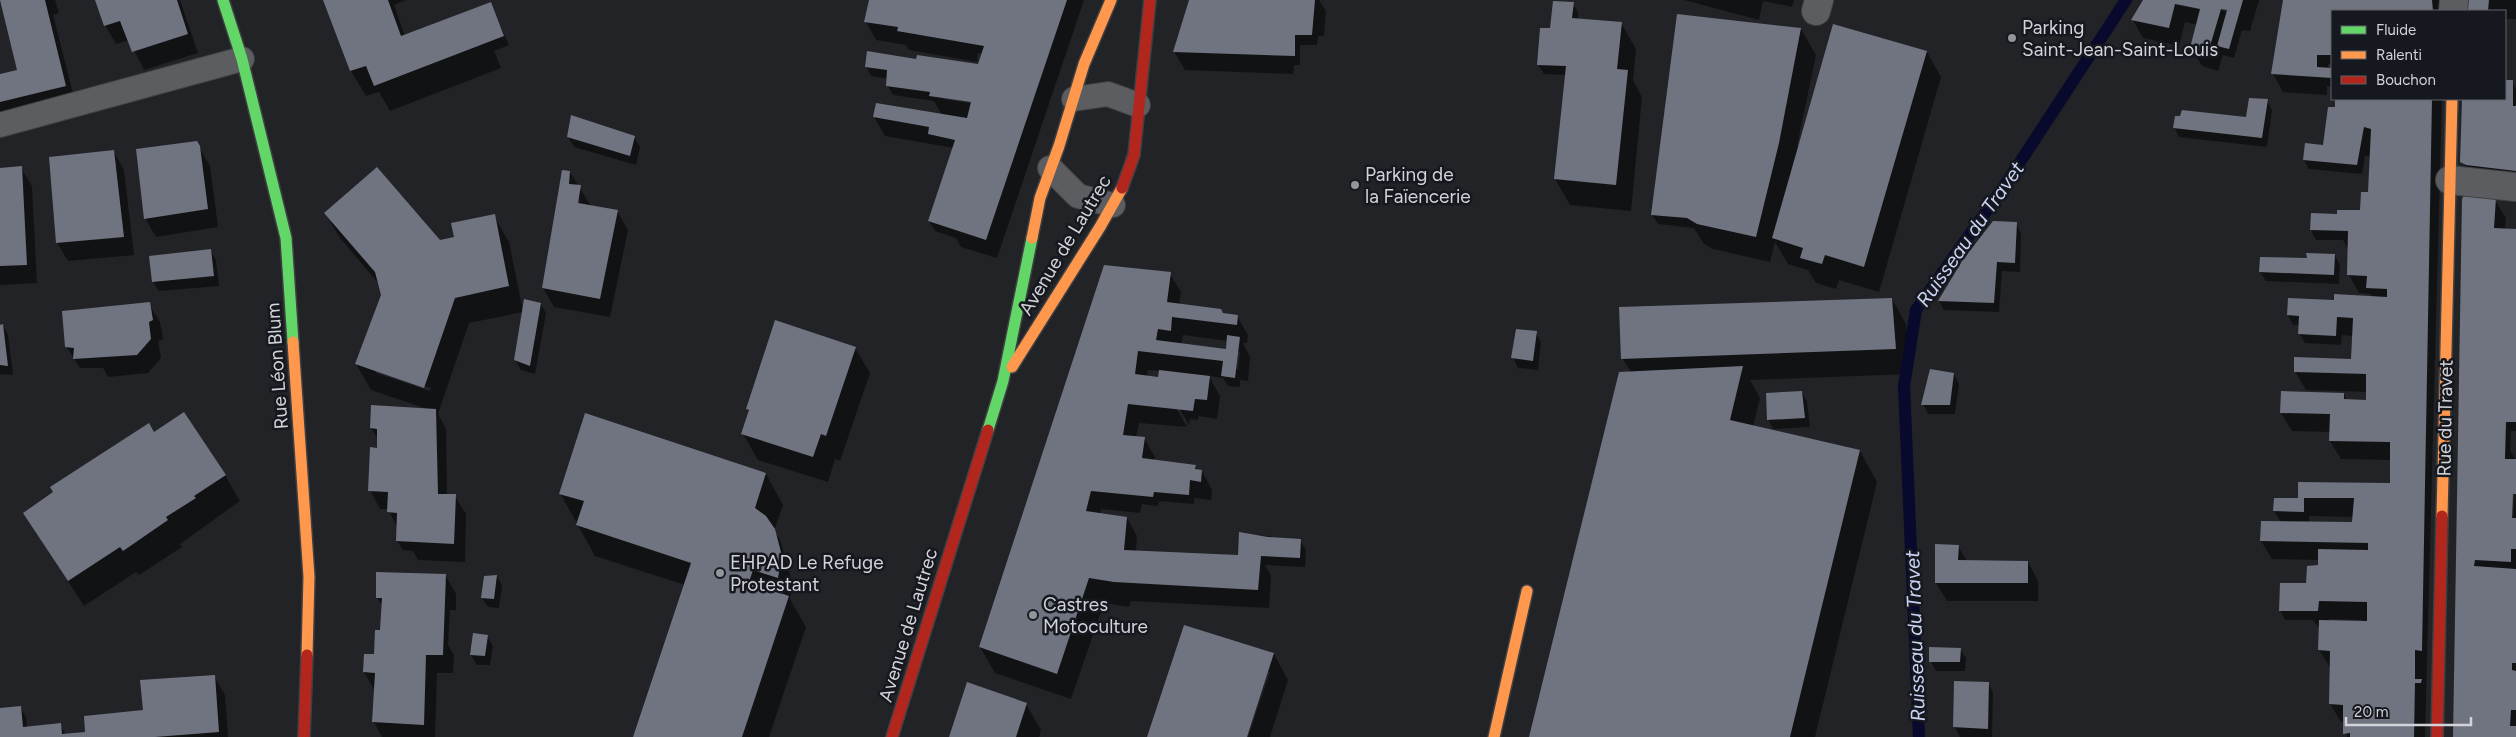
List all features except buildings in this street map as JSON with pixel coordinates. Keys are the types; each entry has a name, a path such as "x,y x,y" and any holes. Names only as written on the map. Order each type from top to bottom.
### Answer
{"street":[{"name":"Rue Léon Blum","path":"223,0 242,59 286,238 309,578 304,737"},
{"name":"Avenue de Lautrec","path":"892,737 1003,381 1040,198 1084,64 1111,0"},
{"name":"Avenue de Lautrec","path":"1003,381 1113,205 1124,182 1134,155 1150,0"},
{"name":"Rue du Travet","path":"2437,737 2452,100"},
{"path":"2450,180 2516,187"},
{"path":"1494,737 1527,591"}],"lane":[{"path":"0,126 242,59"},
{"path":"1074,99 1108,94 1138,105"},
{"path":"1050,168 1078,196 1113,205"}],"waterway":[{"name":"Ruisseau du Travet","path":"1919,737 1904,386 1916,310 2005,185 2126,0"}],"traffic: fast":[{"path":"223,0 242,59 286,238 293,342"},
{"path":"988,430 1003,381 1032,238"}],"traffic: slow":[{"path":"1032,238 1040,198 1059,146 1084,64 1111,0"},
{"path":"2442,516 2452,100"},
{"path":"1012,367 1100,227 1122,188"},
{"path":"293,342 309,577 307,655"},
{"path":"1494,737 1527,591"}],"traffic: jam":[{"path":"1122,188 1134,155 1150,0"},
{"path":"892,737 988,430"},
{"path":"2437,737 2442,516"},
{"path":"304,737 307,655"}],"place":[{"name":"Parking Saint-Jean-Saint-Louis","path":"2012,38"},
{"name":"Parking de la Faïencerie","path":"1355,185"},
{"name":"EHPAD Le Refuge Protestant","path":"720,573"},
{"name":"Castres Motoculture","path":"1033,615"}]}
